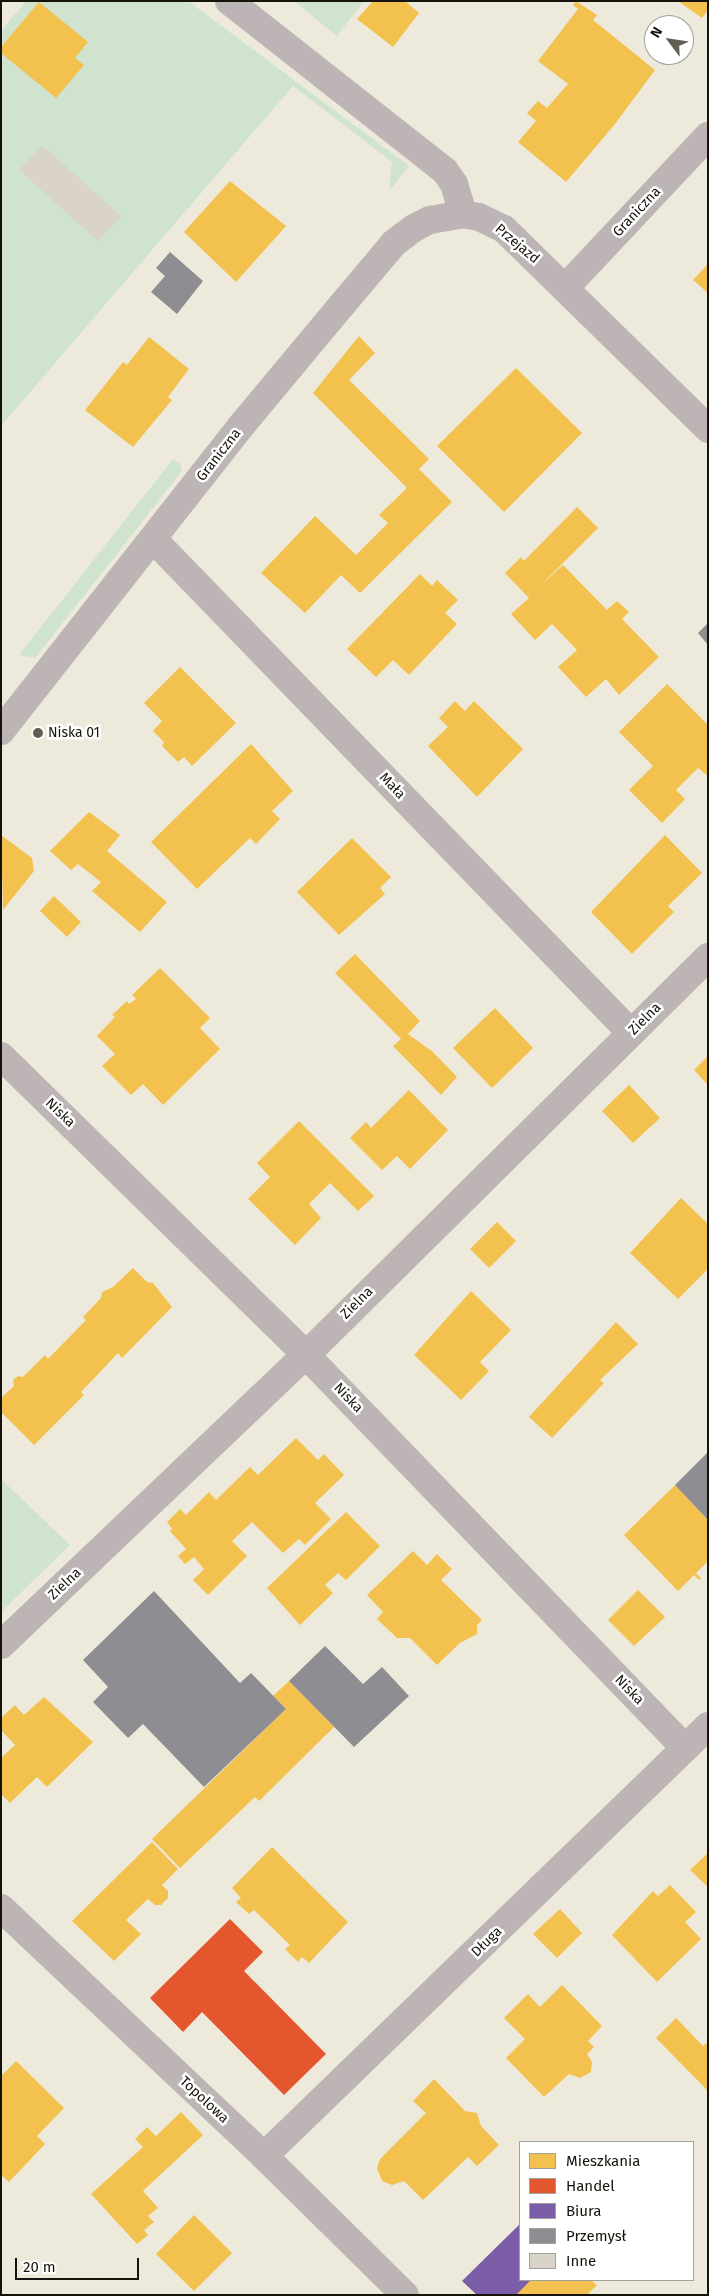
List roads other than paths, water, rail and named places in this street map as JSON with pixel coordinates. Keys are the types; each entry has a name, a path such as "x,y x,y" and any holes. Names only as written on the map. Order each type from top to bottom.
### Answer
{"street":[{"path":"229,1 445,171 454,184 463,214"},
{"name":"Graniczna","path":"566,287 708,136"},
{"name":"Przejazd","path":"463,214 479,217 504,229 566,287 708,429"},
{"name":"Graniczna","path":"1,731 241,426 394,243 414,228 430,220 463,214"},
{"name":"Mała","path":"153,539 631,1033"},
{"name":"Zielna","path":"1,1645 306,1355 708,957"},
{"name":"Niska","path":"1,1056 306,1355 685,1748"},
{"name":"Długa","path":"264,2156 708,1726"},
{"name":"Topolowa","path":"1,1908 264,2156 405,2295"}],"place":[{"name":"Niska 01","path":"38,733"}]}
